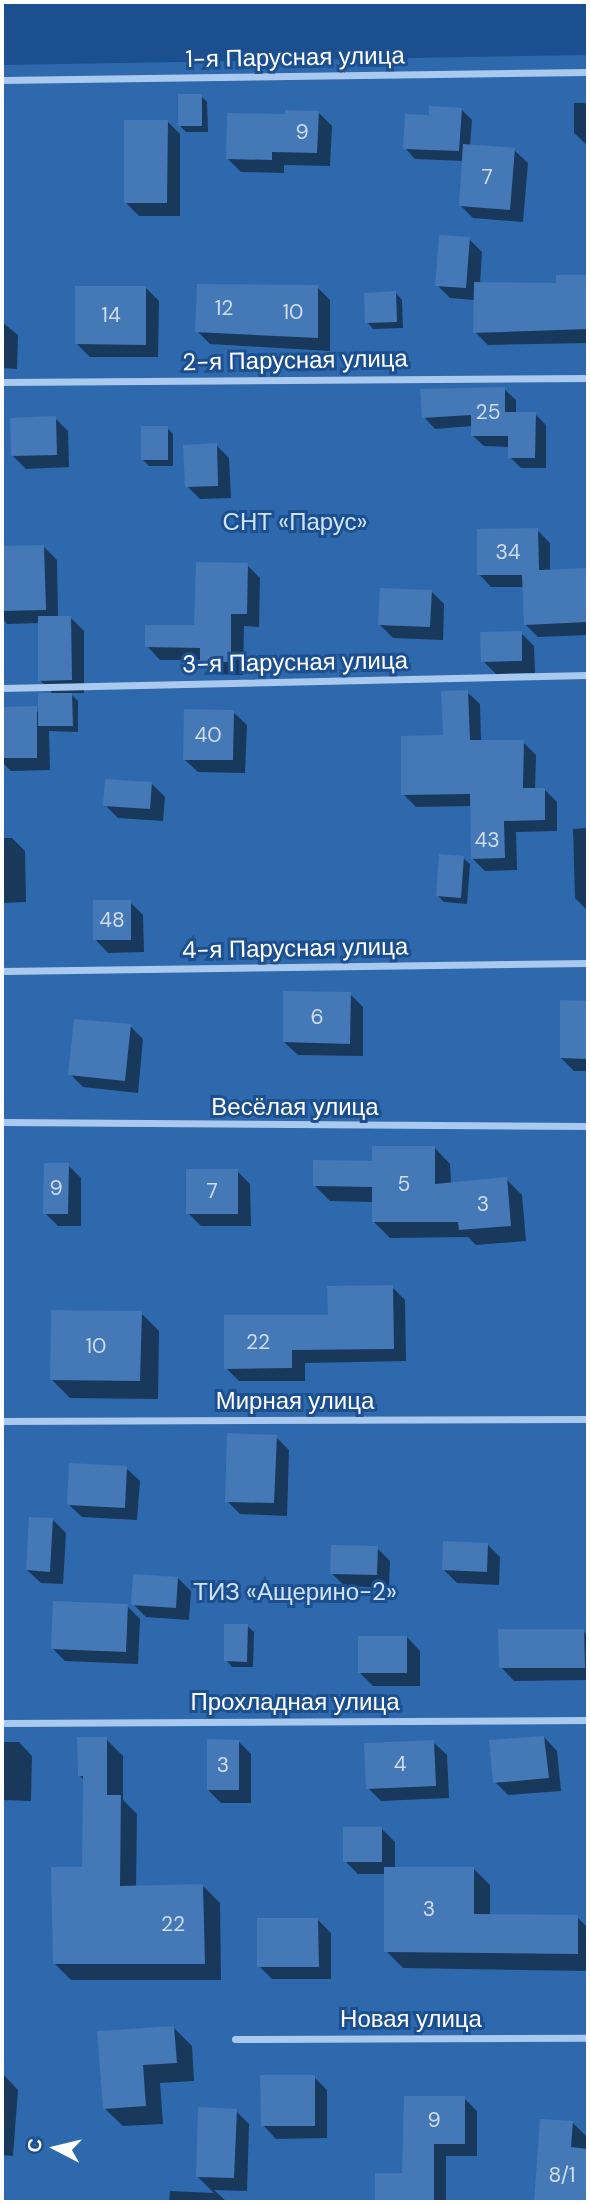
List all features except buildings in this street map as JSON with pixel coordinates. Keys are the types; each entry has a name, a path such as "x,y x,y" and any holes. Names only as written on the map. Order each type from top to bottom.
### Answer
{"street":[{"name":"1-я Парусная улица","path":"2,80 588,72"},
{"name":"2-я Парусная улица","path":"2,382 588,378"},
{"name":"3-я Парусная улица","path":"2,688 588,675"},
{"name":"4-я Парусная улица","path":"2,971 588,963"},
{"name":"Весёлая улица","path":"2,1122 588,1126"},
{"name":"Мирная улица","path":"2,1421 588,1419"},
{"name":"Прохладная улица","path":"2,1723 588,1720"},
{"name":"Новая улица","path":"234,2039 588,2038"}],"green space":[{"path":"588,55 588,2202 2,2202 2,65"}],"park label":[{"name":"СНТ «Парус»","path":"295,522"},
{"name":"ТИЗ «Ащерино-2»","path":"295,1592"}]}
